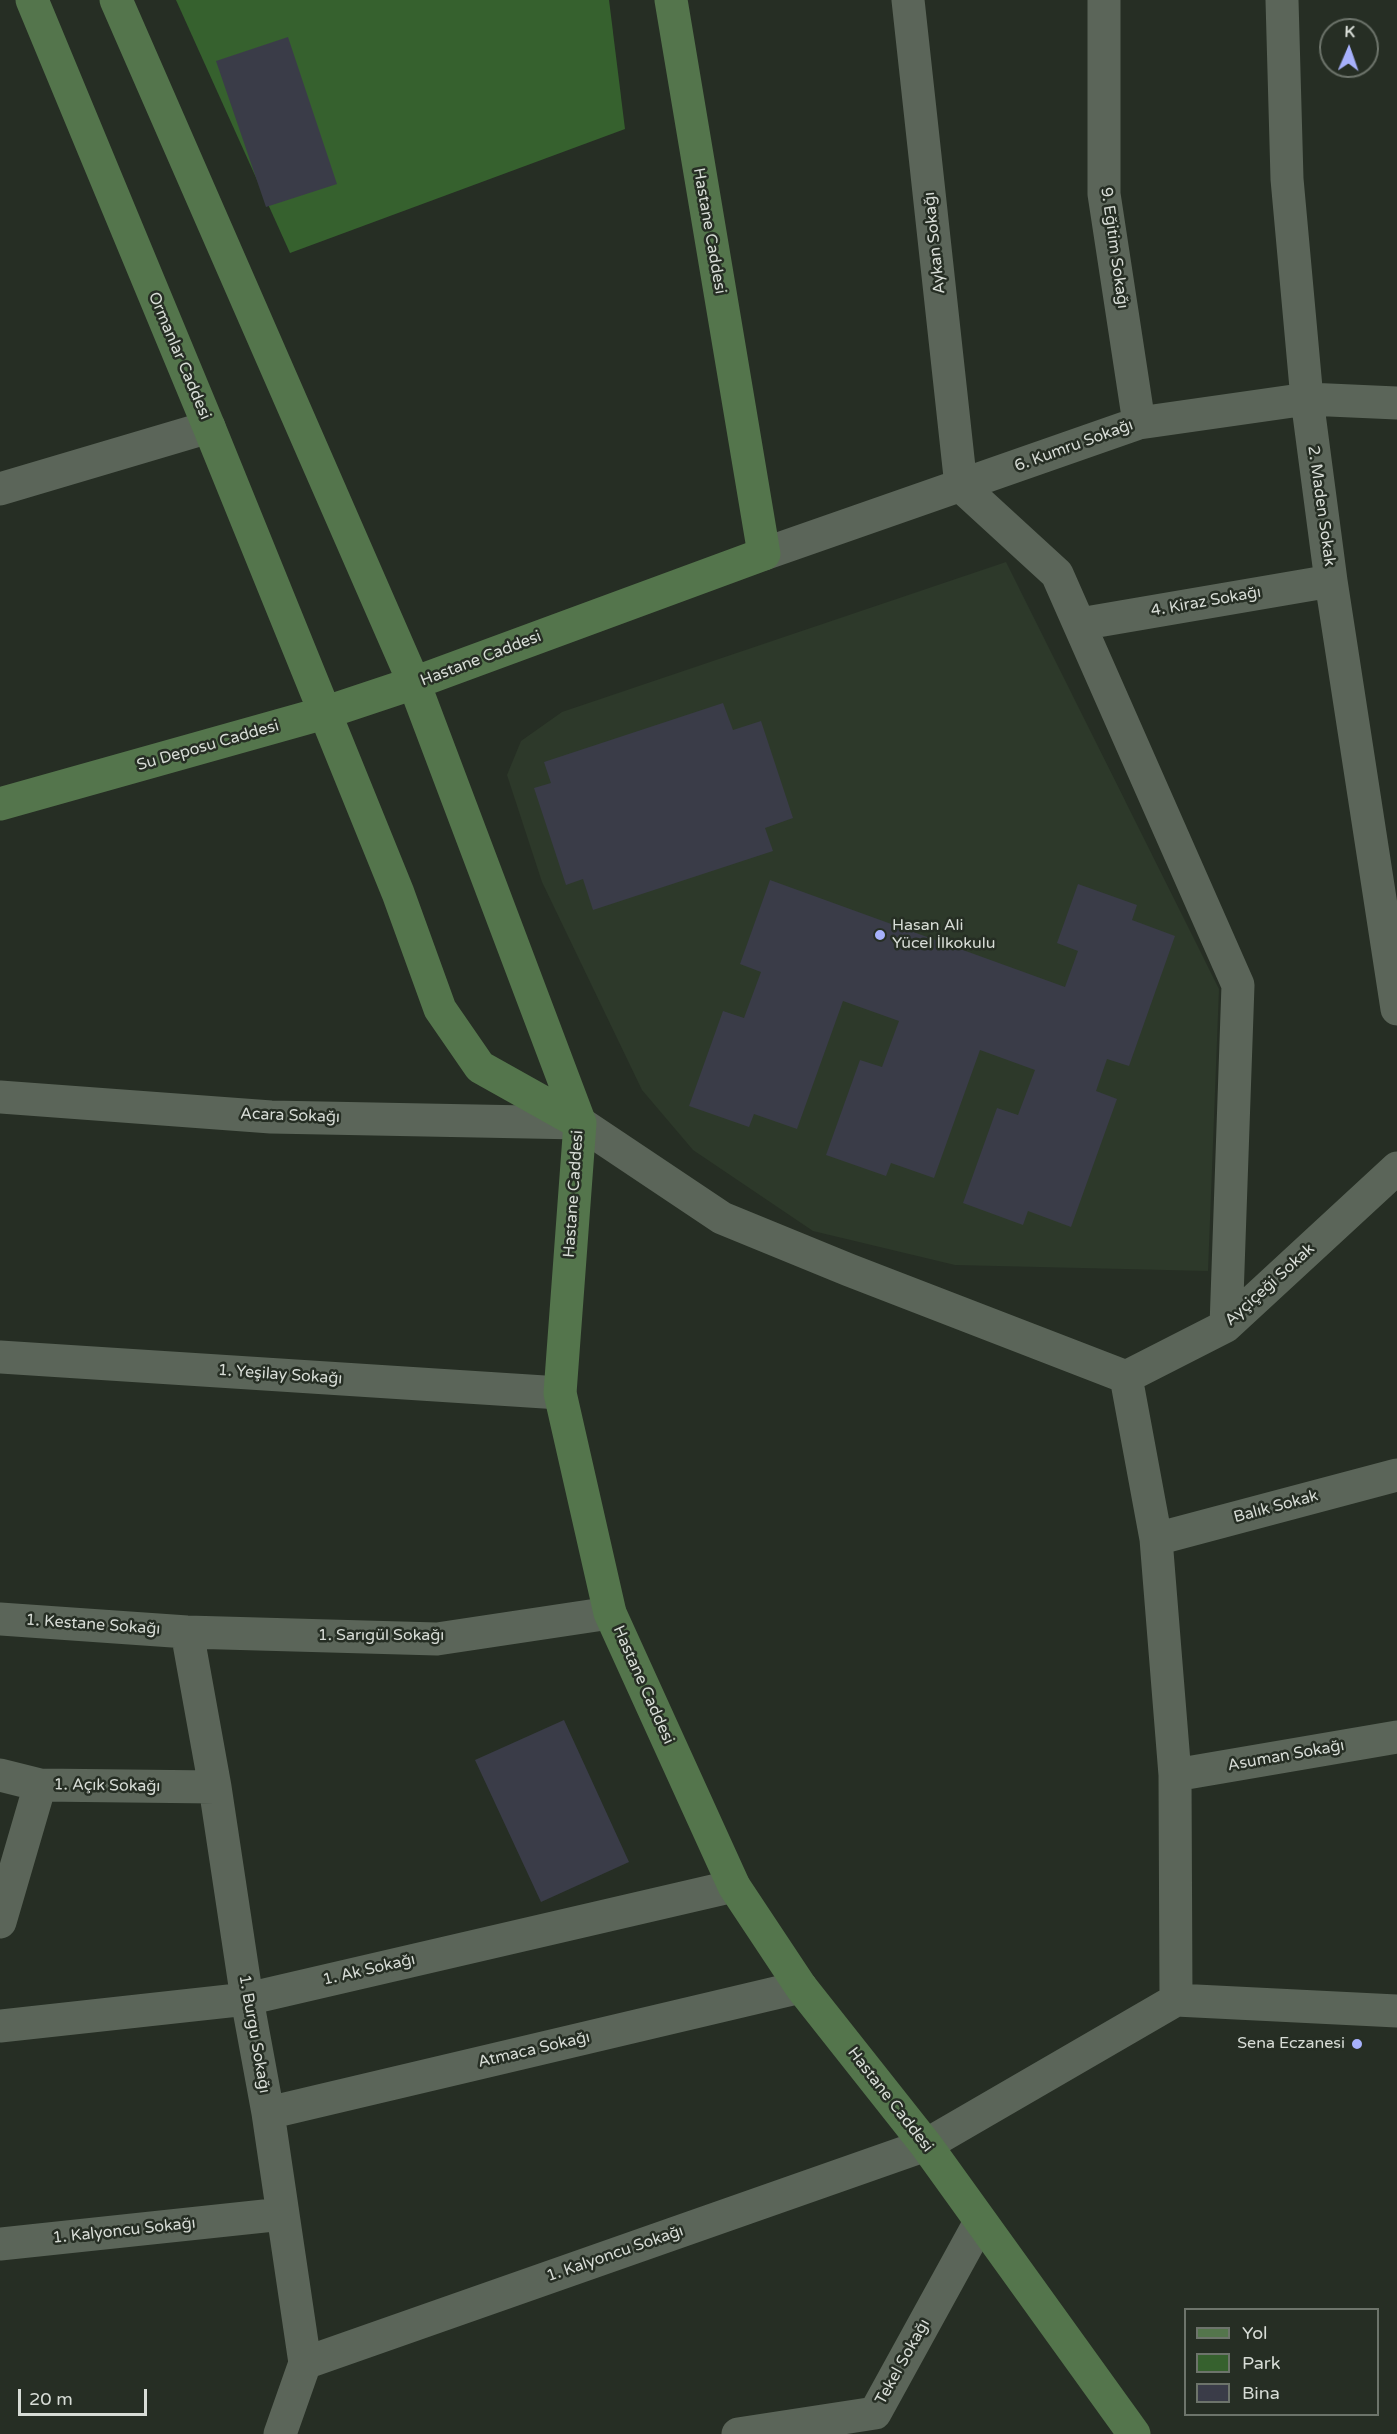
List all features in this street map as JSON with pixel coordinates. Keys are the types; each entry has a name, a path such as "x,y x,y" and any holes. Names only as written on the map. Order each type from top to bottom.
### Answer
{"main road":[{"name":"Ormanlar Caddesi","path":"32,0 209,427 398,893 440,1009 480,1067 580,1123"},
{"path":"116,0 414,683"},
{"name":"Hastane Caddesi","path":"671,0 764,554 414,683 580,1123 560,1393 610,1613 734,1886 801,1987 926,2145 1134,2434"},
{"name":"Su Deposu Caddesi","path":"0,804 324,713 414,683"}],"street":[{"name":"Aykan Sokağı","path":"908,0 961,486"},
{"name":"9. Eğitim Sokağı","path":"1104,0 1104,194 1139,423"},
{"name":"2. Maden Sokak","path":"1282,0 1287,179 1307,399 1332,581 1397,1008"},
{"name":"6. Kumru Sokağı","path":"764,554 1139,423 1307,399 1397,403"},
{"path":"0,489 209,427"},
{"path":"961,486 1057,573 1238,985 1226,1326"},
{"name":"4. Kiraz Sokağı","path":"1080,624 1332,581"},
{"name":"Acara Sokağı","path":"0,1097 271,1117 580,1123"},
{"path":"580,1123 722,1218 849,1270 1126,1377 1156,1539 1175,1776 1176,2000 1397,2011"},
{"name":"Ayçiçeği Sokak","path":"1126,1377 1226,1326 1395,1178"},
{"name":"1. Yeşilay Sokağı","path":"0,1358 560,1393"},
{"name":"Balık Sokak","path":"1156,1539 1397,1475"},
{"name":"1. Sarıgül Sokağı","path":"187,1632 437,1639 610,1613"},
{"name":"1. Kestane Sokağı","path":"0,1618 187,1632"},
{"name":"1. Burgu Sokağı","path":"187,1632 215,1787 246,1999 268,2113 305,2363 280,2434"},
{"name":"Asuman Sokağı","path":"1175,1776 1397,1737"},
{"name":"1. Açık Sokağı","path":"0,1775 40,1785 215,1787"},
{"path":"0,1922 40,1785"},
{"name":"1. Ak Sokağı","path":"0,2026 246,1999 734,1886"},
{"name":"Atmaca Sokağı","path":"268,2113 801,1987"},
{"name":"1. Kalyoncu Sokağı","path":"305,2363 926,2145 1176,2000"},
{"name":"1. Kalyoncu Sokağı","path":"0,2244 283,2214"},
{"name":"Tekel Sokağı","path":"738,2434 875,2413 980,2222"}],"shaded area":[{"name":"Hasan Ali Yücel İlkokulu","path":"1006,562 1219,989 1208,1271 955,1265 813,1231 693,1150 642,1090 542,882 507,775 521,741 562,712"}],"green space":[{"path":"176,0 609,0 625,129 290,253"}],"building":[{"path":"288,37 337,184 266,207 216,61"},
{"path":"723,703 733,730 761,721 793,818 765,828 773,851 593,910 583,879 566,885 534,788 551,783 544,762"},
{"path":"770,880 1065,987 1078,951 1057,943 1078,884 1137,905 1132,920 1175,936 1129,1066 1107,1059 1096,1091 1117,1099 1071,1227 1028,1211 1023,1225 963,1203 997,1108 1018,1115 1035,1070 980,1050 934,1178 891,1163 886,1176 826,1155 860,1060 882,1067 899,1021 843,1001 797,1129 754,1114 749,1127 689,1106 723,1011 744,1018 761,972 740,964"},
{"path":"564,1720 629,1862 541,1902 475,1760"}],"place":[{"name":"Hasan Ali Yücel İlkokulu","path":"880,935"},
{"name":"Sena Eczanesi","path":"1357,2044"}]}
